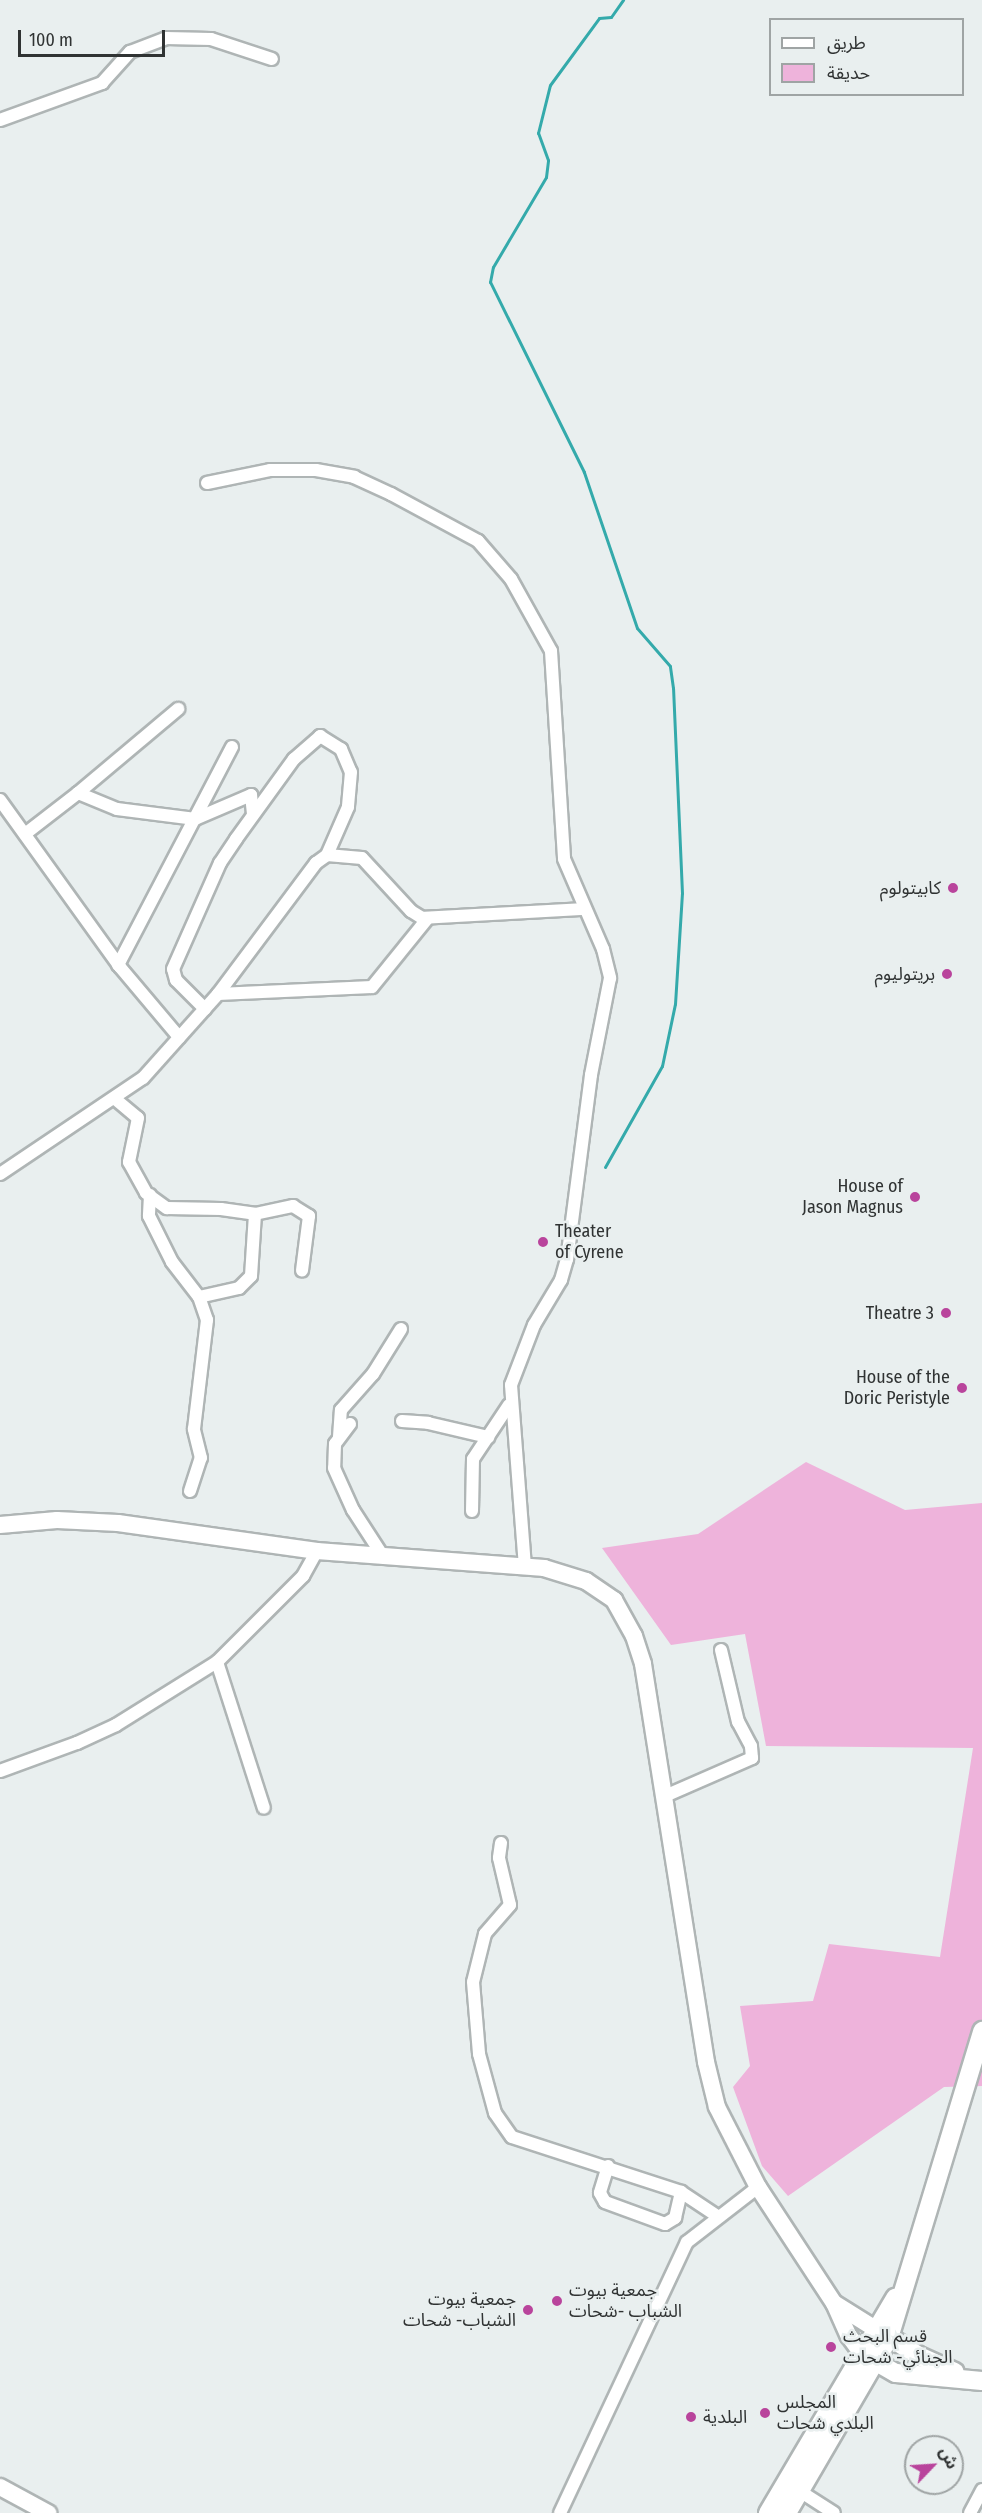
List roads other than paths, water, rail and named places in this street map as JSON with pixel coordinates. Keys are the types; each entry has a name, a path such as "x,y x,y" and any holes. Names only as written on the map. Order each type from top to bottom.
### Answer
{"main road":[{"path":"0,1525 57,1520 118,1523 317,1551 384,1558 525,1567 558,1571 586,1581 604,1592 621,1611 643,1664 710,2084 725,2128 758,2187 834,2303 849,2336 868,2358 896,2373 978,2380"},
{"path":"787,2513 794,2487 883,2334 903,2287 982,2031"},
{"path":"834,2303 934,2364 978,2380"},
{"path":"768,2513 794,2487"},
{"path":"1,2490 48,2513"}],"street":[{"path":"0,120 108,80 130,52 166,38 211,39 272,59"},
{"path":"207,483 270,470 316,470 354,477 446,522 478,541 511,579 551,651 563,848 584,909 608,963 608,1006 591,1075 567,1259 561,1280 520,1357 511,1385 509,1405 525,1567"},
{"path":"25,834 178,709"},
{"path":"0,1173 143,1078 179,1037 205,1009 218,994 316,863 327,855 348,807 351,783 346,757 337,745 324,737 294,759 220,863 172,972 205,1009"},
{"path":"118,964 232,747"},
{"path":"78,793 117,809 195,819 250,795 253,814"},
{"path":"0,800 118,964 179,1037"},
{"path":"327,855 362,858 411,911 427,919 584,909"},
{"path":"218,994 372,987 427,919"},
{"path":"114,1098 138,1118 129,1162 150,1195 167,1208 255,1214 293,1206 309,1216 302,1271"},
{"path":"150,1195 149,1216 172,1262 200,1297 207,1320 194,1429 201,1458 190,1491"},
{"path":"200,1297 239,1288 251,1276 255,1214"},
{"path":"339,1439 340,1410 373,1374 401,1329"},
{"path":"472,1511 473,1459 509,1405"},
{"path":"402,1421 428,1422 488,1437"},
{"path":"350,1424 334,1444 334,1468 353,1510 384,1558"},
{"path":"0,1771 77,1743 116,1725 217,1662 303,1576 317,1551"},
{"path":"665,1796 752,1758 751,1746 738,1722 721,1650"},
{"path":"217,1662 264,1808"},
{"path":"501,1843 499,1858 510,1905 485,1934 473,1982 479,2054 495,2113 512,2137 608,2166 681,2192 717,2216"},
{"path":"608,2166 600,2193 605,2202 665,2224 675,2218 681,2192"},
{"path":"560,2513 687,2241 758,2187"},
{"path":"794,2487 815,2509 834,2513"},
{"path":"970,2513 982,2490"}],"waterway":[{"path":"605,1167 662,1066 675,1004 682,893 673,688 670,666 637,628 584,472 490,282 493,267 546,177 548,160 538,133 550,85 599,18 611,17 623,0"}],"place":[{"name":"كابيتولوم","path":"953,888"},
{"name":"بريتوليوم","path":"947,974"},
{"name":"House of Jason Magnus","path":"915,1197"},
{"name":"Theater of Cyrene","path":"543,1242"},
{"name":"Theatre 3","path":"946,1313"},
{"name":"House of the Doric Peristyle","path":"962,1388"},
{"name":"جمعية بيوت الشباب -شحات","path":"557,2301"},
{"name":"جمعية بيوت الشباب- شحات","path":"528,2310"},
{"name":"قسم البحث الجنائي- شحات","path":"831,2347"},
{"name":"المجلس البلدي شحات","path":"765,2413"},
{"name":"البلدية","path":"691,2417"}]}
